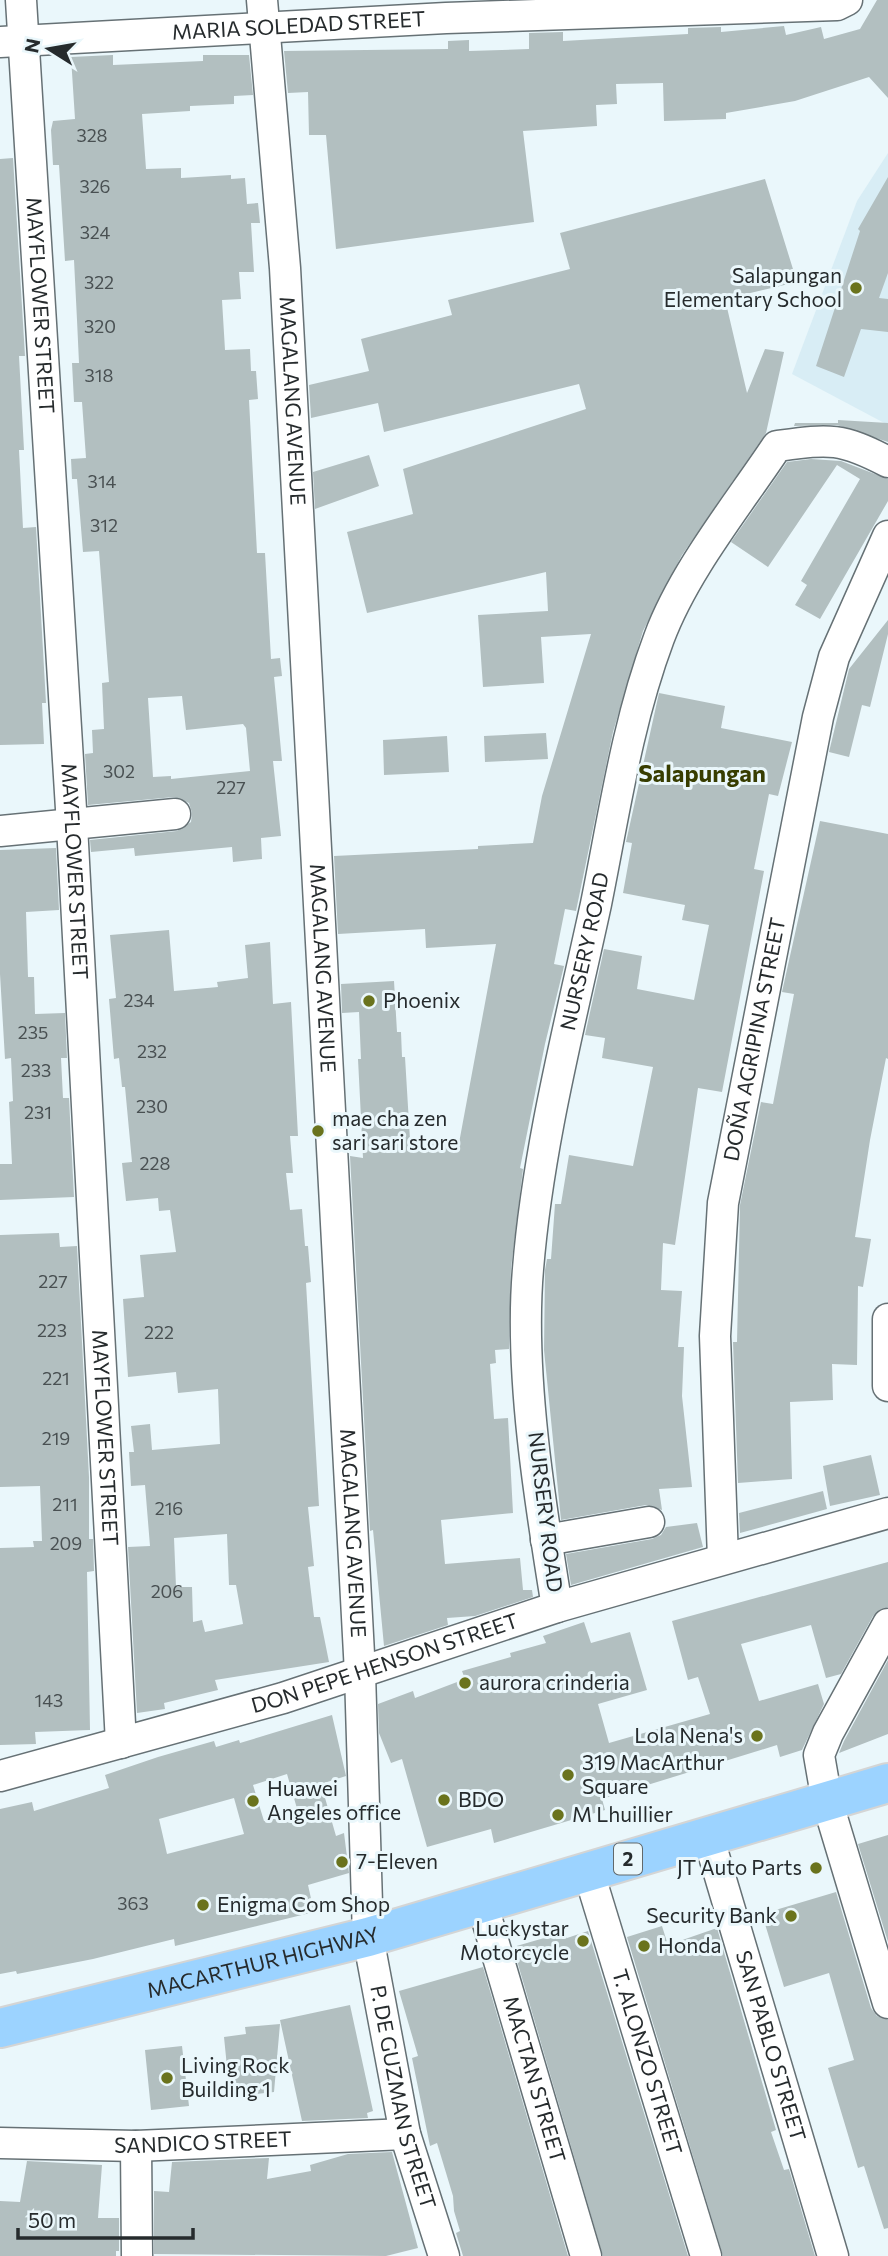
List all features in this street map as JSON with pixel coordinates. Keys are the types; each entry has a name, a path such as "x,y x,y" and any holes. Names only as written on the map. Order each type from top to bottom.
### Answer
{"highway":[{"name":"MACARTHUR HIGHWAY","path":"0,2028 368,1937 888,1783"}],"street":[{"name":"MAYFLOWER STREET","path":"21,0 11,41 72,825 121,1743"},
{"name":"MAGALANG AVENUE","path":"262,0 285,268 360,1673 368,1937"},
{"name":"MARIA SOLEDAD STREET","path":"11,41 264,30 446,9 626,5 837,5 847,0"},
{"name":"NURSERY ROAD","path":"557,1607 546,1540 527,1362 528,1270 547,1134 636,713 659,637 678,596 777,446 820,440 852,443 888,462"},
{"name":"DOÑA AGRIPINA STREET","path":"723,1559 715,1336 723,1203 818,717 834,657 888,536"},
{"path":"0,831 175,814"},
{"path":"888,1319 888,1386"},
{"name":"DON PEPE HENSON STREET","path":"0,1776 360,1673 557,1607 888,1513"},
{"path":"546,1540 649,1522"},
{"path":"888,1624 822,1744 819,1768 888,2003"},
{"name":"SAN PABLO STREET","path":"708,1836 834,2256"},
{"name":"T. ALONZO STREET","path":"588,1870 706,2256"},
{"name":"MACTAN STREET","path":"482,1903 586,2256"},
{"name":"P. DE GUZMAN STREET","path":"368,1937 405,2134 444,2256"},
{"name":"SANDICO STREET","path":"0,2143 136,2146 405,2134"},
{"path":"136,2146 137,2256"}],"shaded area":[{"name":"Salapungan Elementary School","path":"888,153 888,425 792,374 857,201"}],"building":[{"path":"877,0 888,0 888,98 869,77 795,101 726,113 726,119 664,121 663,83 616,84 617,104 596,105 597,126 523,131 534,222 336,249 326,135 309,135 308,92 288,93 284,51 448,49 448,41 469,40 469,51 529,49 529,33 563,32 563,41 688,34 688,28 721,27 721,32 784,26 786,35 821,27 824,39 860,29"},
{"path":"113,55 113,65 203,61 203,55 249,55 253,95 234,96 234,104 190,106 190,111 142,114 146,169 181,168 181,178 231,175 231,179 245,178 247,204 258,203 260,223 251,223 254,272 239,272 241,299 222,300 225,350 250,349 251,371 256,371 258,399 249,400 257,553 265,553 271,659 280,658 282,676 274,677 282,761 273,761 281,836 261,838 262,859 233,862 232,847 135,856 134,848 91,852 90,840 177,831 191,822 192,813 189,803 174,797 88,805 85,754 93,753 92,730 104,729 102,683 109,682 99,551 83,552 77,479 72,479 71,459 86,458 82,402 74,402 72,363 79,363 74,260 65,261 59,165 53,165 51,130 53,121 75,119 71,57","holes":["182,696 186,730 243,724 246,728 250,771 171,779 171,776 153,777 148,698"]},
{"path":"13,158 25,356 19,356 24,450 19,450 23,528 36,527 46,703 42,703 44,744 0,745 0,159"},
{"path":"888,177 888,273 879,298 888,299 888,332 861,329 844,377 816,366 860,231 858,229"},
{"path":"765,179 797,282 725,299 747,393 765,349 784,352 766,433 682,555 643,631 613,732 576,911 565,909 554,964 564,966 520,1168 523,1169 511,1268 509,1349 495,1350 496,1363 490,1364 494,1419 508,1418 513,1513 441,1520 445,1564 520,1558 523,1590 532,1590 533,1597 475,1616 447,1618 448,1625 384,1646 373,1530 370,1531 350,1156 363,1158 358,1059 361,1059 359,1012 342,1013 341,984 394,981 397,1032 401,1032 402,1057 405,1057 410,1140 459,1143 496,944 426,948 425,929 338,934 334,856 478,849 478,846 533,843 542,796 591,634 541,637 544,683 483,687 478,615 548,611 546,572 367,613 347,532 413,514 403,469 586,409 579,384 384,432 378,403 311,418 309,385 369,371 361,339 452,315 448,300 570,269 560,233"},
{"path":"838,420 888,423 888,442 837,425 794,426 795,423 838,423"},
{"path":"369,455 379,486 315,509 313,472"},
{"path":"811,459 841,461 888,479 888,501 820,619 795,605 807,585 801,581 860,479 837,465 768,567 731,542 787,462"},
{"path":"888,620 888,634 870,707 862,705 849,757 829,752 849,669"},
{"path":"659,693 725,706 721,728 792,742 778,796 769,794 754,869 764,871 722,1092 698,1088 675,1245 663,1243 661,1290 682,1291 678,1347 684,1347 682,1396 692,1487 659,1489 662,1510 646,1505 561,1520 544,1350 545,1270 547,1259 551,1259 555,1204 561,1204 569,1155 633,1166 653,1067 602,1058 605,1038 585,1035 604,949 642,956 637,989 694,1000 709,925 682,920 685,905 623,893 632,843 626,842"},
{"path":"546,733 548,759 485,762 484,736"},
{"path":"447,736 449,772 384,775 383,740"},
{"path":"820,821 888,834 888,1059 886,1058 870,1140 855,1237 871,1239 863,1287 858,1286 857,1365 832,1364 833,1400 790,1402 792,1479 738,1483 733,1342 737,1342 740,1205 761,1102 773,1104 794,994 782,992"},
{"path":"56,848 59,910 26,912 28,977 34,977 35,1014 65,1013 67,1058 61,1058 63,1098 69,1098 74,1197 0,1200 0,1164 12,1164 9,1102 13,1101 11,1058 5,1059 0,974 0,850"},
{"path":"169,930 174,991 218,987 217,982 248,978 245,945 270,942 273,1004 291,1002 298,1136 290,1136 293,1173 286,1173 290,1210 302,1209 305,1246 308,1246 311,1282 306,1283 319,1506 308,1507 314,1566 308,1567 314,1617 320,1617 329,1662 215,1680 218,1690 164,1703 165,1709 137,1713 128,1547 150,1546 145,1485 131,1486 129,1452 134,1452 131,1426 150,1424 152,1450 220,1444 218,1389 178,1393 176,1372 128,1377 123,1299 144,1297 140,1255 176,1252 170,1210 159,1211 158,1198 126,1201 122,1163 132,1162 125,1087 122,1087 119,1058 114,1059 109,999 116,998 110,935","holes":["227,1534 229,1585 236,1585 243,1624 205,1632 202,1620 193,1622 192,1587 176,1587 174,1538"]},
{"path":"59,1233 60,1247 77,1246 89,1477 89,1539 93,1539 94,1571 87,1572 90,1730 35,1732 36,1744 0,1745 0,1548 34,1547 33,1541 42,1541 40,1486 0,1487 0,1235"},
{"path":"871,1455 880,1495 830,1506 823,1466"},
{"path":"823,1491 827,1509 740,1533 739,1513"},
{"path":"697,1523 703,1547 571,1585 566,1554 652,1539 661,1535 666,1527"},
{"path":"888,1562 888,1607 873,1616 841,1674 826,1678 811,1625 741,1644 759,1701 818,1684 824,1704 802,1750 780,1757 777,1745 602,1799 605,1810 494,1843 491,1829 427,1847 402,1759 391,1763 379,1733 378,1704 413,1691 415,1698 465,1679 462,1671 511,1657 510,1653 546,1643 543,1636 584,1622 591,1643 630,1632 647,1690 598,1704 609,1743 710,1714 698,1677 688,1680 672,1621"},
{"path":"888,1660 888,1734 839,1753 844,1741"},
{"path":"332,1715 346,1776 321,1784 336,1836 344,1833 349,1873 308,1885 314,1912 175,1946 174,1939 93,1959 17,1974 16,1971 0,1974 0,1809 32,1802 34,1811 109,1788 105,1775 158,1757 214,1741 216,1747 239,1740 240,1743","holes":["287,1774 298,1812 264,1821 253,1785","234,1798 244,1834 167,1854 159,1819"]},
{"path":"888,1835 888,1942 858,1844"},
{"path":"836,1892 871,2008 877,2016 888,2020 888,2228 884,2229 864,2166 858,2168 828,2068 854,2060 829,1973 784,1987 762,1914"},
{"path":"662,1926 668,1945 717,1928 776,2130 771,2132 784,2170 789,2169 815,2256 723,2256 627,1937"},
{"path":"588,1931 688,2256 603,2256 513,1947 565,1932 567,1938"},
{"path":"483,1967 568,2256 463,2256 456,2233 460,2231 453,2196 437,2143 430,2146 412,2058 418,2056 399,1991"},
{"path":"350,2005 373,2111 367,2113 368,2118 302,2121 280,2020"},
{"path":"280,2024 274,2092 230,2097 224,2037 246,2034 245,2027"},
{"name":"Living Rock Building 1","path":"182,2046 189,2106 151,2110 145,2050"},
{"path":"392,2152 418,2248 386,2256 154,2254 154,2191 169,2192 172,2162 269,2158 267,2179 311,2171 310,2165 348,2154"},
{"path":"27,2161 102,2165 98,2218 119,2218 119,2251 116,2251 116,2256 0,2256 0,2201 20,2202"}],"place":[{"name":"Salapungan Elementary School","path":"856,288"},
{"name":"Phoenix","path":"369,1001"},
{"name":"mae cha zen sari sari store","path":"318,1131"},
{"name":"aurora crinderia","path":"465,1683"},
{"name":"Lola Nena's","path":"757,1736"},
{"name":"319 MacArthur Square","path":"568,1775"},
{"name":"BDO","path":"444,1800"},
{"name":"Huawei Angeles office","path":"253,1801"},
{"name":"M Lhuillier","path":"558,1815"},
{"name":"7-Eleven","path":"342,1862"},
{"name":"JT Auto Parts","path":"816,1868"},
{"name":"Enigma Com Shop","path":"203,1905"},
{"name":"Security Bank","path":"791,1916"},
{"name":"Luckystar Motorcycle","path":"583,1941"},
{"name":"Honda","path":"644,1946"},
{"name":"Living Rock Building 1","path":"167,2078"}],"district":[{"name":"Salapungan","path":"702,774"}]}
